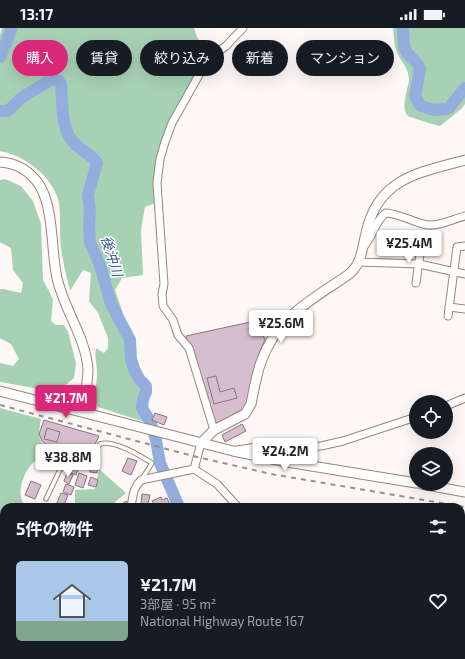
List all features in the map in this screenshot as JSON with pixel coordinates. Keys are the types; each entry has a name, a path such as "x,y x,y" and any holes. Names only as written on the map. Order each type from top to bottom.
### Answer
{"street":[{"path":"214,430 188,348 178,335 172,320 163,306 162,294 164,284 157,183 160,159 165,142 177,114 208,59 226,46 243,28"},
{"path":"194,469 201,443 214,430 244,414 248,410 251,404 261,362 272,339 284,322 296,310 348,275 359,262 368,222 378,203 388,190 406,178 465,160"},
{"path":"0,162 16,166 27,171 45,196 57,278 64,301 83,344 88,369 87,386 80,412"},
{"path":"363,247 368,242 379,219 386,213 393,213 428,225 465,216"},
{"path":"448,316 457,247 465,246"},
{"path":"416,283 421,247"},
{"path":"359,262 419,264 465,274"},
{"path":"449,307 465,309"},
{"path":"0,391 233,451 287,462 409,482"},
{"path":"453,403 465,398"},
{"path":"233,451 262,446 321,446 343,441 409,419"},
{"path":"131,503 132,494 137,484 145,479 194,469 217,484 234,503"},
{"path":"453,490 465,492"}],"lane":[{"path":"46,499 66,457 80,460 88,459 94,454 100,444 104,443 112,444 152,462 145,479"}],"green space":[{"path":"2,28 194,28 199,40 140,40 140,76 203,76 176,121 160,169 158,202 145,207 141,230 143,275 122,278 115,290 125,319 131,331 135,367 140,376 142,388 138,408 146,418 145,422 98,407 94,397 97,377 95,355 96,348 104,353 108,348 108,338 98,313 89,301 91,273 83,270 70,291 61,249 60,209 56,194 45,177 37,169 19,157 0,151 0,35"},
{"path":"393,28 465,28 465,104 440,126 409,117 406,112 405,98 409,76 396,49"},
{"path":"5,179 21,186 33,201 41,224 43,280 53,299 51,321 56,325 64,325 68,332 76,363 74,378 63,387 45,390 0,382 0,363 13,366 19,359 11,344 0,338 0,289 21,293 23,283 13,270 11,248 0,242 0,180"},
{"path":"0,408 41,419 39,431 40,441 48,451 33,463 26,473 21,489 21,499 23,503 0,503"},
{"path":"99,469 126,493 114,503 75,503 75,490 95,489"}],"building":[{"path":"255,321 265,339 258,357 248,407 215,424 186,336"},
{"path":"216,376 220,392 234,388 237,398 214,404 207,378"},
{"path":"155,413 167,417 164,425 152,420"},
{"path":"44,420 99,436 92,451 86,456 63,452 48,446 42,441 39,434"},
{"path":"242,424 246,431 225,442 222,435"},
{"path":"47,428 60,432 57,442 44,439"},
{"path":"128,458 137,461 131,475 122,471"},
{"path":"72,463 79,466 76,475 68,472"},
{"path":"91,463 98,464 97,473 90,472"},
{"path":"67,473 73,475 69,484 64,481"},
{"path":"79,473 87,476 83,488 75,485"},
{"path":"91,477 98,480 96,487 88,485"},
{"path":"31,481 41,485 35,499 25,495"},
{"path":"66,484 74,487 71,495 63,492"},
{"path":"61,493 68,495 65,503 57,503"},
{"path":"142,494 150,495 148,503 141,503"},
{"path":"161,497 162,500 167,498 169,503 153,503 152,501"}],"waterway":[{"path":"0,57 12,28"},
{"path":"403,28 406,51 418,64 420,69 415,96 420,105 434,110 449,108 465,88"},
{"name":"後沖川","path":"0,111 7,111 21,98 47,82 54,79 59,81 61,84 63,116 70,138 97,163 88,195 90,212 90,243 100,265 111,304 130,340 131,359 134,369 140,380 146,386 142,408 150,421 156,440 160,463 177,503"}],"railway":[{"path":"0,405 197,457 271,474 441,503"}]}
